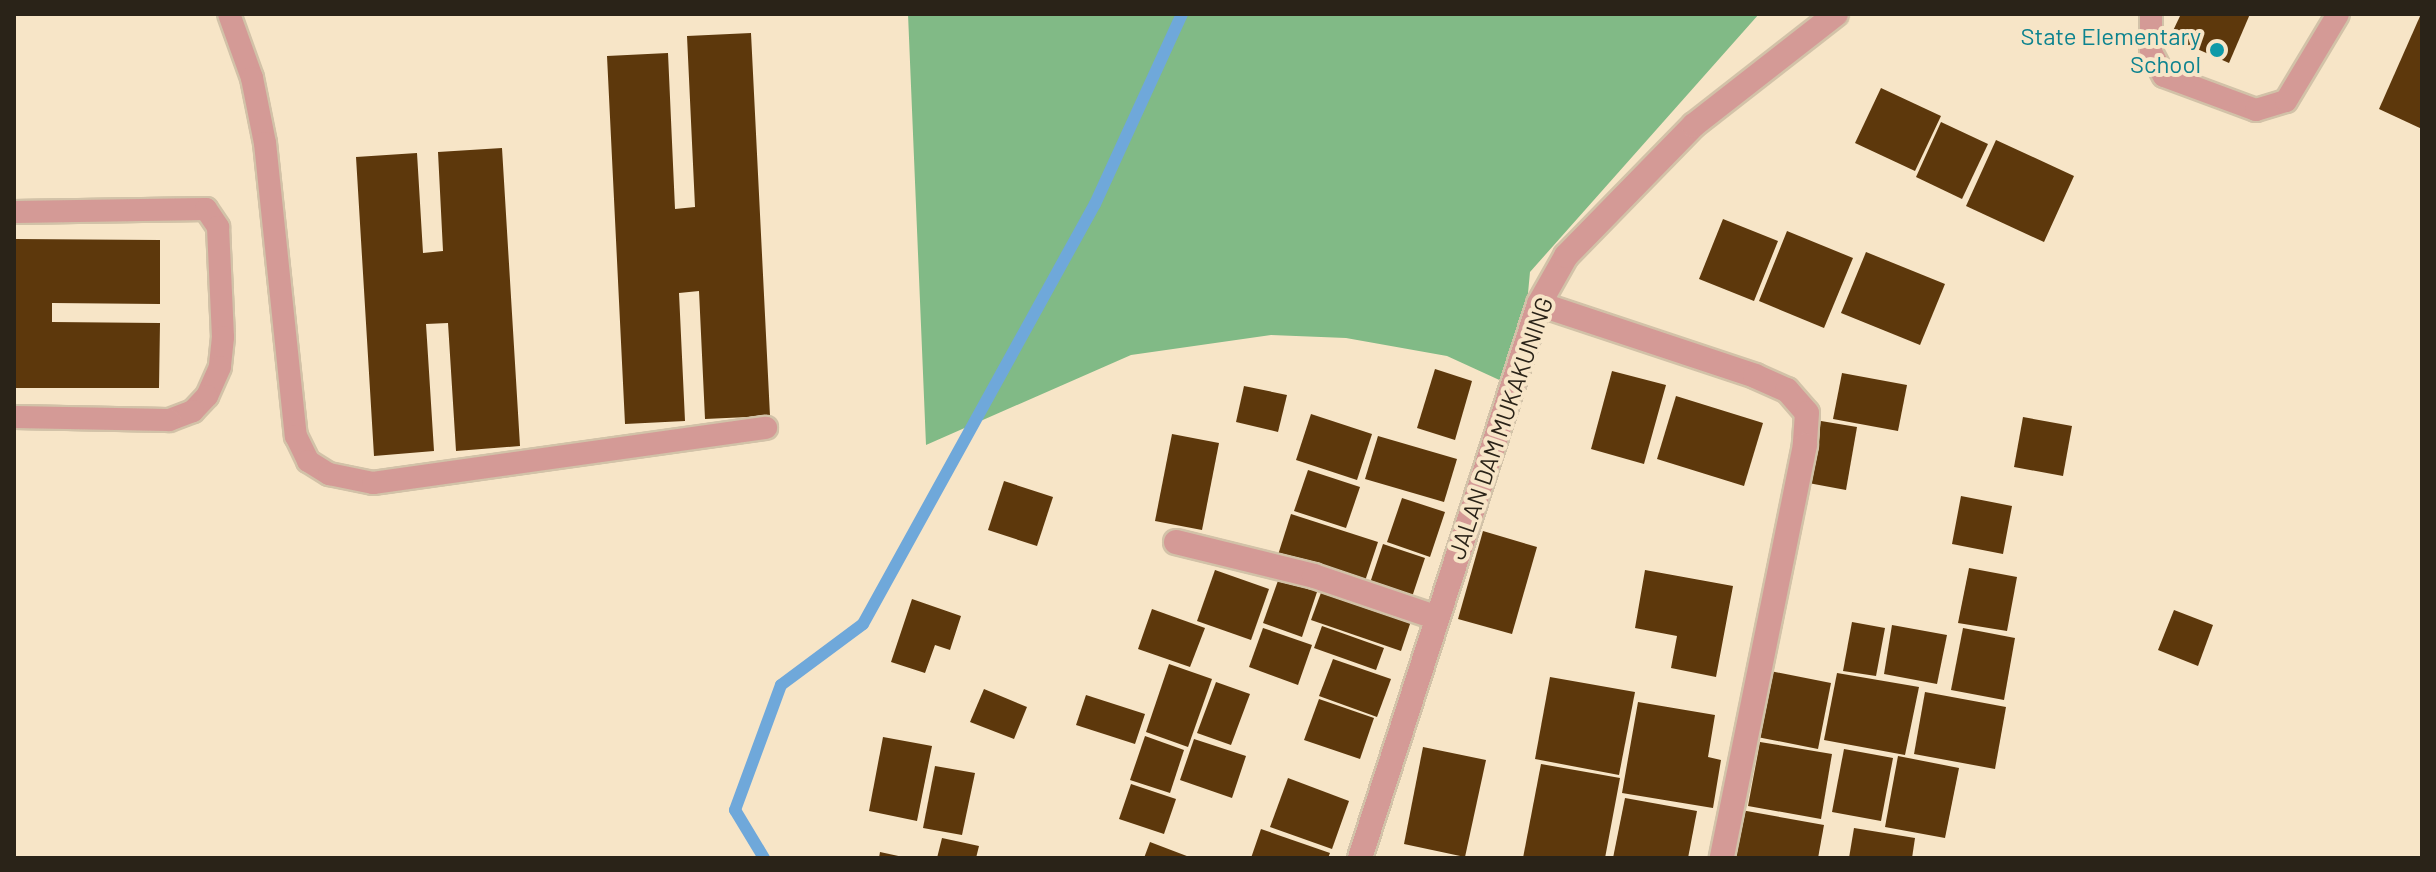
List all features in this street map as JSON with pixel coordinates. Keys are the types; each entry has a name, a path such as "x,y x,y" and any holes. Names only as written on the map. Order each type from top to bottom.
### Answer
{"street":[{"name":"JALAN DAM MUKAKUNING","path":"1360,858 1435,617 1539,304 1566,256 1617,198 1694,125 1836,14"},
{"path":"1539,304 1755,376 1787,390 1807,413 1805,445 1722,858"},
{"path":"1176,542 1314,576 1435,617"}],"lane":[{"path":"229,14 252,78 265,143 296,436 308,461 329,474 373,483 766,428"},
{"path":"2151,14 2151,52 2164,76 2256,110 2286,101 2338,14"},
{"path":"14,212 206,209 218,227 223,337 220,367 207,396 193,411 169,420 14,417"}],"green space":[{"path":"908,14 1759,14 1530,272 1519,389 1447,356 1346,338 1271,335 1131,355 926,445"}],"building":[{"name":"State Elementary School","path":"2181,14 2250,14 2229,63 2170,37"},
{"path":"2422,14 2422,129 2379,109"},
{"path":"751,33 770,416 705,419 699,291 679,293 685,421 625,424 607,56 668,53 675,209 695,207 687,36"},
{"path":"1881,88 1941,116 1915,171 1855,143"},
{"path":"1941,122 1988,144 1962,199 1916,177"},
{"path":"1996,140 2074,176 2044,242 1966,206"},
{"path":"502,148 520,446 456,451 448,323 426,324 434,451 374,456 356,157 417,153 423,253 443,251 438,152"},
{"path":"1723,219 1778,241 1754,301 1699,279"},
{"path":"1787,231 1853,258 1824,328 1759,301"},
{"path":"14,239 160,240 160,304 52,303 52,322 160,323 159,388 14,388"},
{"path":"1866,252 1945,284 1920,345 1841,313"},
{"path":"1435,369 1472,381 1455,440 1417,428"},
{"path":"1612,371 1666,385 1644,464 1591,449"},
{"path":"1842,373 1907,385 1898,431 1833,419"},
{"path":"1244,386 1287,395 1278,432 1236,422"},
{"path":"1676,396 1763,423 1744,486 1657,459"},
{"path":"1311,414 1372,434 1357,480 1296,460"},
{"path":"2023,417 2072,426 2063,476 2014,467"},
{"path":"1815,420 1857,427 1846,490 1803,482"},
{"path":"1172,434 1219,443 1202,530 1155,521"},
{"path":"1378,436 1457,459 1444,502 1365,479"},
{"path":"1308,470 1360,487 1346,528 1294,511"},
{"path":"1004,481 1053,497 1037,546 988,530"},
{"path":"1961,496 2012,506 2003,554 1952,544"},
{"path":"1402,498 1445,512 1430,557 1387,542"},
{"path":"1291,514 1378,542 1363,587 1277,558"},
{"path":"1483,531 1537,547 1512,634 1458,619"},
{"path":"1383,544 1425,558 1411,600 1369,586"},
{"path":"1969,568 2017,577 2007,631 1958,623"},
{"path":"1215,570 1269,589 1251,640 1197,621"},
{"path":"1645,570 1733,586 1716,677 1671,668 1677,636 1635,628"},
{"path":"1280,575 1318,589 1302,637 1263,623"},
{"path":"1322,590 1411,621 1401,651 1311,620"},
{"path":"912,599 961,616 950,650 935,645 925,673 891,662"},
{"path":"1152,609 1205,628 1190,667 1138,649"},
{"path":"2174,610 2213,625 2198,666 2158,650"},
{"path":"1852,622 1885,628 1876,676 1843,671"},
{"path":"1892,625 1947,635 1937,684 1884,674"},
{"path":"1322,626 1384,648 1376,670 1314,648"},
{"path":"1263,628 1312,645 1298,685 1249,667"},
{"path":"1963,628 2015,638 2004,700 1951,690"},
{"path":"1333,659 1391,679 1377,717 1319,696"},
{"path":"1169,664 1212,679 1188,747 1146,732"},
{"path":"1765,670 1831,683 1818,749 1752,736"},
{"path":"1837,673 1919,687 1905,755 1824,740"},
{"path":"1550,677 1635,692 1619,775 1535,759"},
{"path":"1216,682 1250,694 1231,745 1197,733"},
{"path":"984,689 1027,707 1014,739 970,722"},
{"path":"1925,692 2006,707 1995,769 1914,754"},
{"path":"1086,695 1145,714 1135,744 1076,725"},
{"path":"1319,699 1374,718 1360,759 1304,740"},
{"path":"1638,702 1715,715 1708,757 1721,760 1713,808 1622,793"},
{"path":"1145,736 1184,750 1170,793 1130,780"},
{"path":"883,737 932,746 917,821 869,811"},
{"path":"1194,739 1246,756 1232,798 1180,780"},
{"path":"1760,742 1832,754 1821,819 1748,806"},
{"path":"1423,747 1486,760 1465,857 1404,844"},
{"path":"1844,749 1893,758 1881,821 1832,812"},
{"path":"1898,756 1959,768 1945,838 1885,827"},
{"path":"1541,764 1620,778 1605,858 1523,858"},
{"path":"935,766 975,773 962,835 923,828"},
{"path":"1288,778 1349,801 1332,849 1270,827"},
{"path":"1131,784 1176,799 1164,834 1119,819"},
{"path":"1625,798 1697,811 1688,858 1613,858"},
{"path":"1741,810 1824,825 1818,858 1733,858"},
{"path":"1854,828 1915,838 1912,858 1849,858"},
{"path":"1261,829 1330,853 1328,858 1251,858"},
{"path":"942,838 979,846 976,858 937,858"},
{"path":"1150,842 1192,858 1144,858"},
{"path":"880,852 903,857 903,858 879,858"}],"waterway":[{"path":"764,858 735,810 781,685 863,624 1095,204 1182,14"}],"place":[{"name":"State Elementary School","path":"2217,50"}]}
